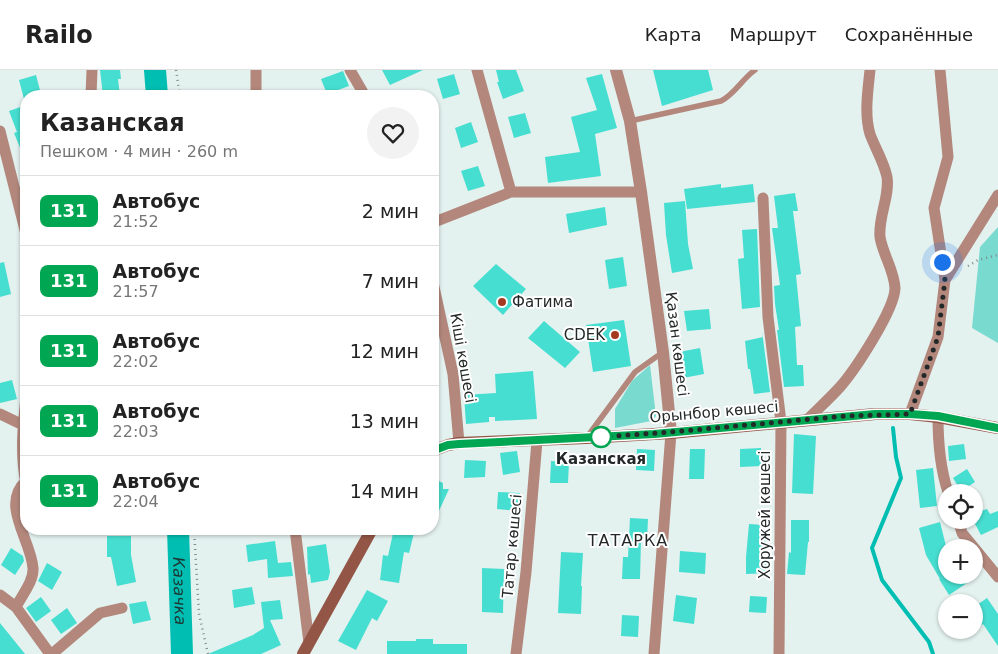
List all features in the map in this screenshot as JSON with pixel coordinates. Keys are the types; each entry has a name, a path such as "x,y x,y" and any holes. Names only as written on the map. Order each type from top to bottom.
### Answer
{"main road":[{"name":"Орынбор көшесі","path":"439,448 459,444 671,432 875,414 938,416 998,428"},
{"path":"306,648 369,535"}],"street":[{"path":"91,90 92,70"},
{"path":"256,70 256,90"},
{"path":"350,70 362,90"},
{"path":"478,70 511,192"},
{"name":"Қазан көшесі","path":"616,70 630,121 641,192 663,352 671,432 654,654"},
{"path":"808,419 842,385 869,346 889,308 895,289 892,270 884,252 880,236 887,180 885,169 870,132 867,117 870,70"},
{"path":"910,414 938,337 945,280 934,208 948,157 940,70"},
{"path":"0,131 20,212"},
{"path":"439,220 511,192 641,192"},
{"path":"945,280 998,195"},
{"name":"Хоружей көшесі","path":"763,198 768,317 781,422 779,654"},
{"name":"Кіші көшесі","path":"439,310 453,374 459,444"},
{"path":"0,414 20,424"},
{"path":"938,416 938,440 945,484"},
{"name":"Татар көшесі","path":"516,654 526,572 537,441"},
{"path":"20,487 15,503 15,513 20,525"},
{"path":"961,529 998,577"},
{"path":"16,607 32,579 33,569 24,535"},
{"path":"296,535 306,648"},
{"path":"0,595 16,607 51,654 100,613 122,608"}],"lane":[{"path":"630,121 721,101 730,96 747,76 755,70"},
{"path":"586,438 634,372 663,352"}],"path":[{"path":"176,70 179,90"},
{"path":"945,280 978,260 998,255"},
{"path":"194,535 199,614 208,654"}],"shaded area":[{"path":"998,227 998,343 972,328 980,247"},
{"path":"650,365 656,416 651,421 615,428 615,409 632,381"}],"building":[{"path":"100,70 120,70 121,79 118,79 119,90 102,90"},
{"path":"382,70 423,70 390,85"},
{"path":"496,70 516,70 524,91 503,99 497,82 499,82"},
{"path":"653,70 708,70 713,90 662,106"},
{"path":"343,71 349,86 338,90 325,90 321,79"},
{"path":"454,74 460,94 443,99 437,79"},
{"path":"602,74 617,128 595,134 601,176 548,183 545,157 580,152 571,117 597,110 586,78"},
{"path":"36,75 40,90 22,90 19,80"},
{"path":"20,107 20,148 14,133 17,132 9,111"},
{"path":"525,113 531,133 514,138 508,117"},
{"path":"471,122 478,142 461,148 455,128"},
{"path":"478,166 485,186 468,191 461,171"},
{"path":"721,184 721,188 753,184 755,202 687,209 684,189"},
{"path":"795,193 798,211 793,211 801,274 796,275 801,326 795,327 797,365 803,365 804,386 784,387 774,286 780,285 772,228 778,228 774,196"},
{"path":"685,201 688,244 693,269 672,273 666,235 664,203"},
{"path":"605,207 607,225 569,233 566,214"},
{"path":"757,229 760,307 742,309 738,259 744,258 742,230"},
{"path":"623,257 627,286 609,289 605,260"},
{"path":"4,262 11,294 0,297 0,263"},
{"name":"Фатима","path":"496,264 526,289 503,315 473,286"},
{"path":"709,309 711,329 687,331 684,311"},
{"path":"624,320 631,366 593,372 586,325"},
{"path":"544,321 580,352 565,368 528,338"},
{"path":"763,337 770,392 754,394 750,369 748,369 745,341"},
{"path":"700,348 704,374 683,378 679,352"},
{"path":"533,371 537,419 495,421 495,417 489,417 489,422 466,424 464,395 496,393 495,374"},
{"path":"12,380 17,399 0,403 0,383"},
{"path":"794,434 816,436 813,494 792,493"},
{"path":"964,444 966,459 949,461 948,446"},
{"path":"761,448 762,466 740,467 740,449"},
{"path":"637,449 655,450 654,471 636,470"},
{"path":"690,449 705,449 704,479 689,479"},
{"path":"517,451 520,472 503,475 500,453"},
{"path":"465,460 486,461 485,477 464,478"},
{"path":"551,461 569,462 568,483 550,483"},
{"path":"933,468 937,506 920,508 916,470"},
{"path":"967,469 975,482 972,484 957,484 953,478"},
{"path":"439,481 443,483 443,489 449,489 439,511"},
{"path":"498,492 520,493 518,511 497,509"},
{"path":"987,509 990,514 998,511 998,527 981,535 978,529 983,529 983,510"},
{"path":"630,518 648,519 647,541 641,540 640,579 622,579 623,557 628,557"},
{"path":"791,520 809,520 809,542 805,575 787,574 789,552 791,553"},
{"path":"938,523 938,529 942,529 944,539 938,539 938,576 926,555 919,528"},
{"path":"749,524 766,525 765,556 767,556 768,573 746,574"},
{"path":"393,535 414,535 409,553 404,552 399,583 380,580 383,555 388,556"},
{"path":"107,536 131,536 131,555 136,582 117,586 111,557 107,557"},
{"path":"275,541 278,563 291,562 293,576 268,578 267,559 248,562 246,545"},
{"path":"326,544 330,572 328,580 311,583 310,574 308,575 307,547"},
{"path":"11,548 23,556 24,561 15,575 1,565"},
{"path":"680,551 706,553 705,574 679,572"},
{"path":"561,552 583,553 581,614 558,613"},
{"path":"47,563 62,572 52,590 38,581"},
{"path":"482,568 504,569 503,613 482,612"},
{"path":"942,584 966,584 950,594 948,594"},
{"path":"252,587 255,604 234,608 232,590"},
{"path":"367,590 388,601 377,621 372,618 356,650 338,641"},
{"path":"676,595 697,598 694,624 673,621"},
{"path":"750,596 767,597 766,613 749,612"},
{"path":"41,597 51,611 36,622 26,608"},
{"path":"987,598 998,614 998,646 983,624 983,601"},
{"path":"280,600 283,619 270,620 281,645 261,654 208,654 253,635 264,628 261,602"},
{"path":"146,601 151,620 133,624 129,604"},
{"path":"67,608 77,623 61,634 51,620"},
{"path":"622,615 639,616 638,637 621,636"},
{"path":"0,623 25,654 0,654"},
{"path":"416,639 433,639 433,644 467,644 467,654 387,654 387,641 416,641"}],"waterway":[{"name":"Казачка","path":"155,70 157,90"},
{"path":"893,428 896,457 901,478 872,548 882,580 929,642 933,654"},
{"name":"Казачка","path":"178,535 182,654"}],"bus line":[{"name":"131","path":"439,448 459,444 654,434 875,414 938,416 998,428"}],"place":[{"name":"Фатима","path":"502,302"},
{"name":"CDEK","path":"615,335"},
{"name":"Казанская","path":"601,437"}],"district":[{"name":"ТАТАРКА","path":"628,540"}],"route":[{"path":"601,437 846,416 910,414 938,337 945,280 942,262"}]}
